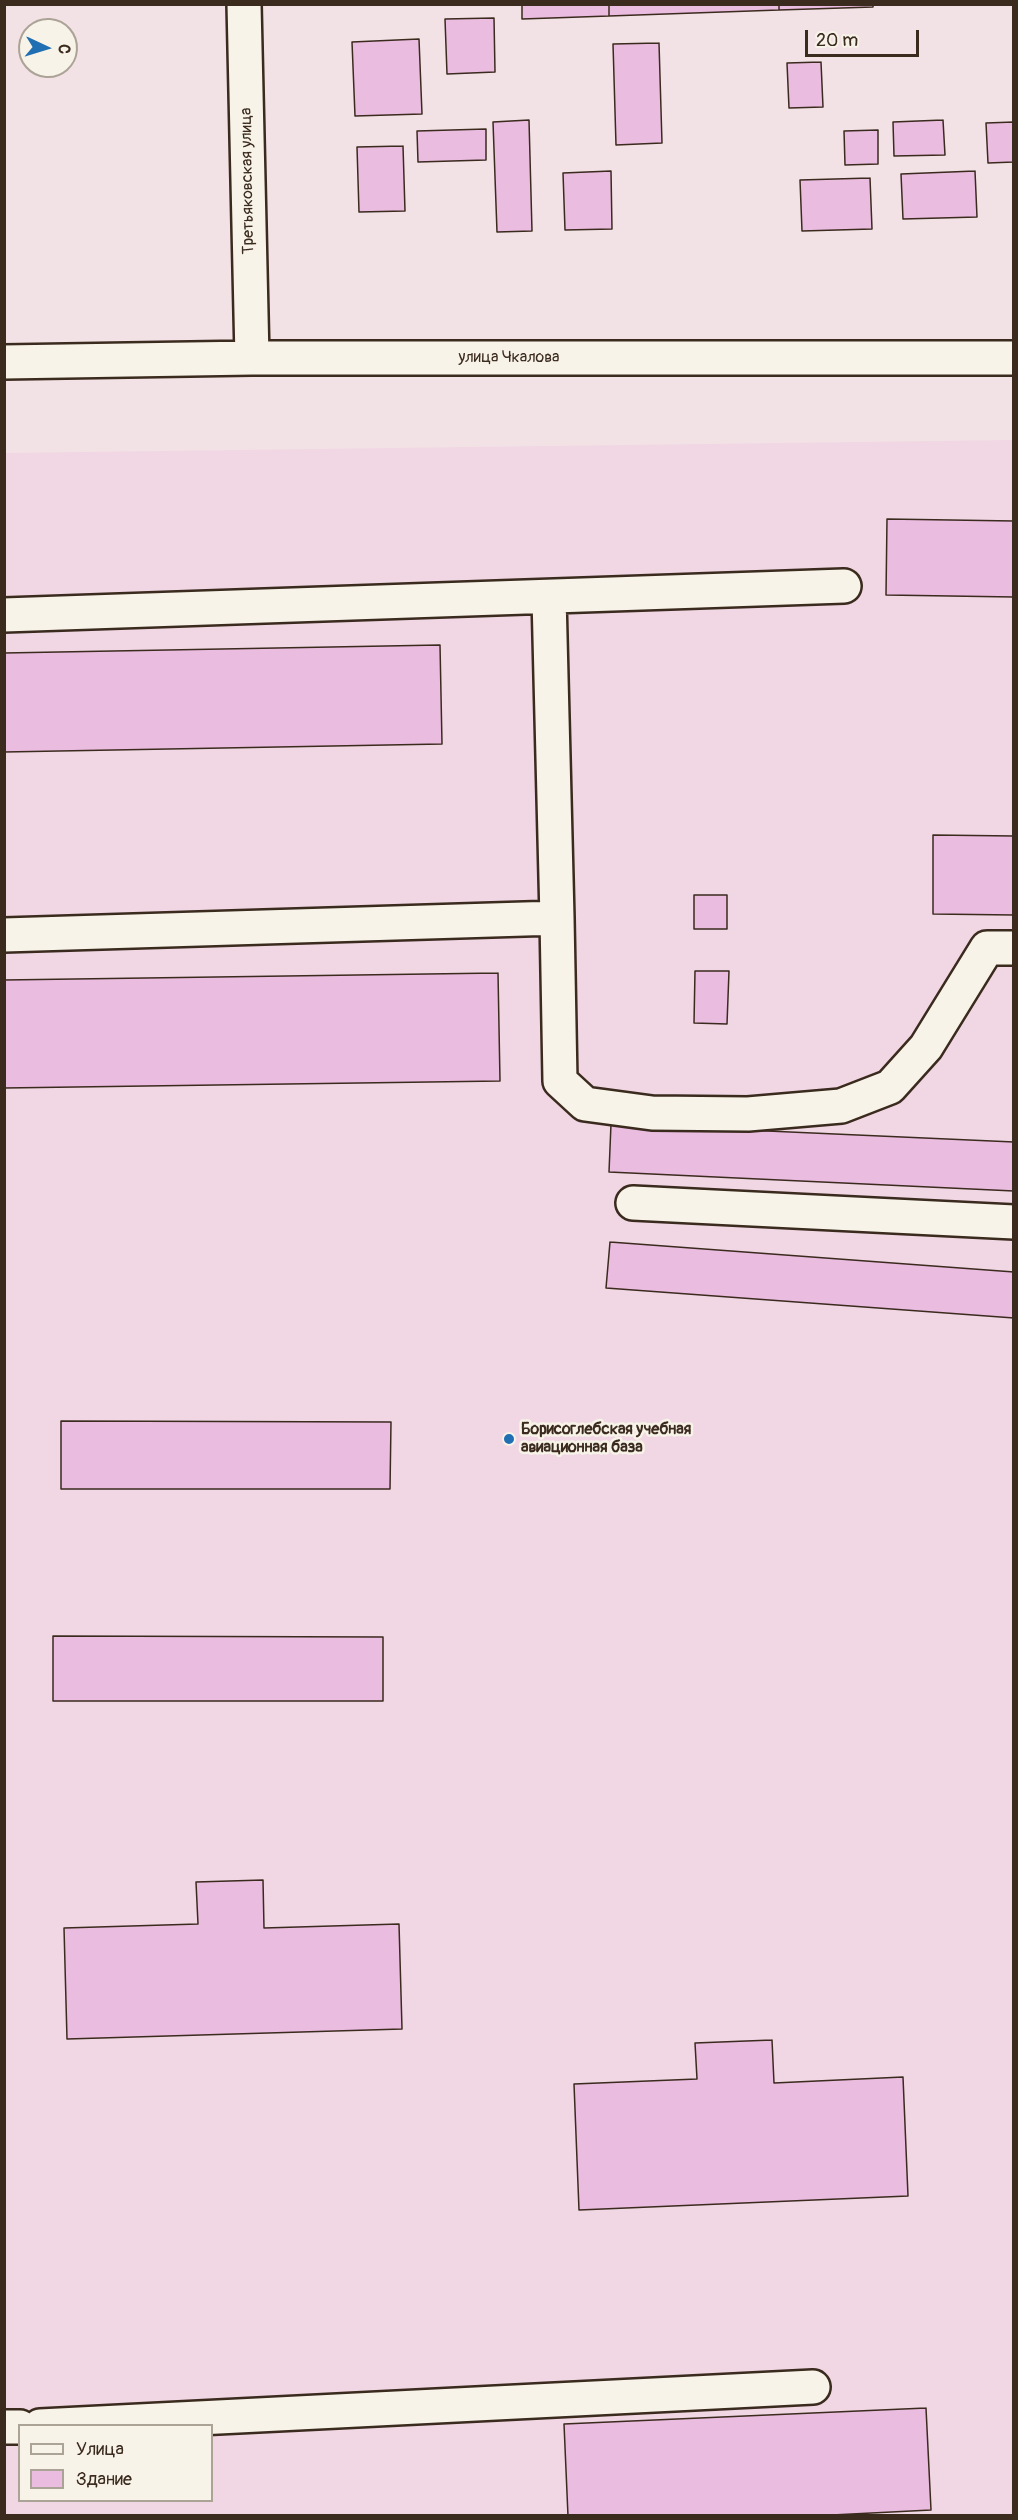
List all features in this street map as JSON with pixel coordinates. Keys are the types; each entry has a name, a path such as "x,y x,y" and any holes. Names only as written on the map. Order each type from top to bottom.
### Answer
{"street":[{"name":"Третьяковская улица","path":"244,4 252,358"},
{"name":"улица Чкалова","path":"4,362 252,358 1014,358"},
{"path":"4,615 844,586"},
{"path":"549,597 560,1081 585,1104 652,1113 748,1114 841,1106 890,1087 926,1047 987,948 1014,948"},
{"path":"4,935 557,918"},
{"path":"633,1203 1014,1222"},
{"path":"80,2424 813,2387"}],"shaded area":[{"name":"Борисоглебская учебная авиационная база","path":"1013,440 1013,2515 5,2515 4,453"}],"building":[{"path":"522,4 609,4 609,16 522,19"},
{"path":"609,4 779,4 779,10 609,16"},
{"path":"779,4 873,4 873,7 779,10"},
{"path":"494,18 495,72 447,74 445,19"},
{"path":"419,39 422,114 355,116 352,42"},
{"path":"659,43 662,143 616,145 613,44"},
{"path":"821,62 823,107 789,108 787,63"},
{"path":"529,120 532,231 497,232 493,122"},
{"path":"943,120 945,155 894,156 893,122"},
{"path":"1014,122 1014,162 988,163 986,123"},
{"path":"486,129 486,160 418,162 417,131"},
{"path":"878,130 878,164 845,165 844,131"},
{"path":"403,146 405,211 359,212 357,147"},
{"path":"611,171 612,229 565,230 563,173"},
{"path":"975,171 977,217 903,219 901,174"},
{"path":"870,178 872,229 802,231 800,180"},
{"path":"887,519 1014,521 1014,597 886,595"},
{"path":"440,645 442,744 4,752 4,653"},
{"path":"933,835 1014,836 1014,915 933,914"},
{"path":"694,895 727,895 727,929 694,929"},
{"path":"695,971 729,971 727,1024 694,1023"},
{"path":"498,973 500,1081 4,1088 4,980"},
{"path":"611,1124 1014,1142 1014,1191 609,1172"},
{"path":"610,1242 1014,1272 1014,1318 606,1288"},
{"path":"61,1421 391,1422 390,1489 61,1489"},
{"path":"53,1636 383,1637 383,1701 53,1701"},
{"path":"263,1880 264,1928 399,1924 402,2029 67,2039 64,1928 198,1924 196,1882"},
{"path":"772,2040 774,2083 903,2077 908,2196 579,2210 574,2084 697,2079 695,2043"},
{"path":"926,2408 931,2510 812,2516 568,2516 564,2424"}],"place":[{"name":"Борисоглебская учебная авиационная база","path":"509,1439"}]}
